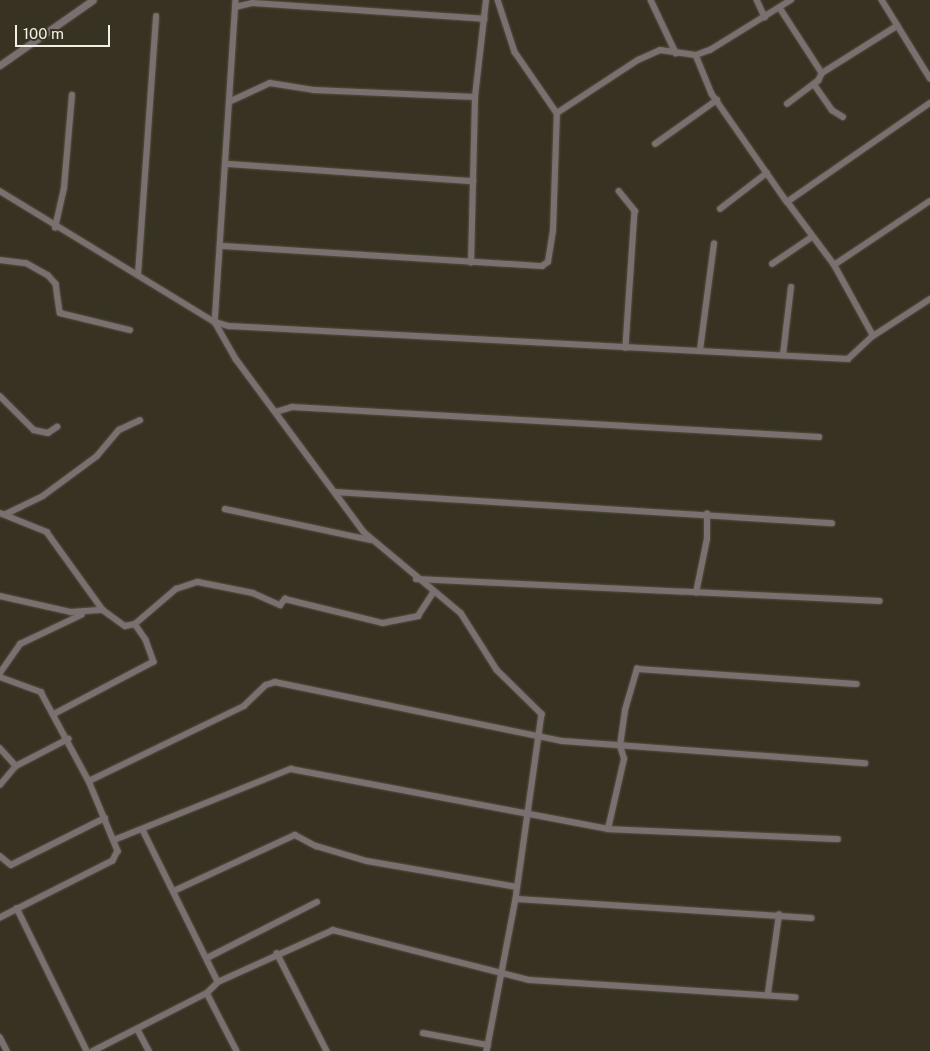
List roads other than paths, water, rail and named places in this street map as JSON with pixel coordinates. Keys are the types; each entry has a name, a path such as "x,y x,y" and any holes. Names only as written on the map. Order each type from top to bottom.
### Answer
{"street":[{"path":"0,65 93,0"},
{"path":"215,322 223,246 236,0"},
{"path":"471,263 475,97 486,0"},
{"path":"223,246 471,263 542,266 548,262 557,113 515,52 498,0"},
{"path":"651,0 676,53"},
{"path":"757,0 765,16"},
{"path":"660,50 696,55 791,0"},
{"path":"882,0 930,78"},
{"path":"235,8 252,3 484,18"},
{"path":"780,8 822,73"},
{"path":"138,275 156,17"},
{"path":"788,104 814,84 822,73 897,26"},
{"path":"557,113 660,50 669,39"},
{"path":"696,55 717,100 786,202 834,265 874,336"},
{"path":"231,101 270,84 314,90 475,97"},
{"path":"814,84 832,110 843,117"},
{"path":"55,228 64,188 72,95"},
{"path":"655,144 717,100"},
{"path":"786,202 930,103"},
{"path":"228,164 473,181"},
{"path":"720,209 767,173"},
{"path":"619,191 635,211 626,348"},
{"path":"0,192 55,228 138,275 215,322 276,412 373,541 472,624 497,670 541,709 541,737 530,815 487,1049 423,1033"},
{"path":"834,265 930,201"},
{"path":"772,264 812,237"},
{"path":"700,350 714,244"},
{"path":"0,260 26,263 48,275 56,284 60,313 130,330"},
{"path":"783,354 791,288"},
{"path":"215,322 626,348 783,354 848,359 874,336 930,299"},
{"path":"0,396 34,430 48,433 57,427"},
{"path":"276,412 292,407 819,437"},
{"path":"3,513 44,496 97,456 119,430 140,420"},
{"path":"335,492 832,523"},
{"path":"225,509 373,541"},
{"path":"3,513 47,532 103,610 126,626 135,624 176,589 198,582 253,594 280,605 285,599 383,623 418,616 433,593"},
{"path":"696,594 707,539 707,514"},
{"path":"416,579 696,594 879,601"},
{"path":"0,596 83,614"},
{"path":"0,673 20,644 83,614 103,610"},
{"path":"55,714 154,662 135,624"},
{"path":"608,829 624,759 620,746 633,675 641,667 856,684"},
{"path":"0,677 41,692 55,714 89,781 106,818 118,851 113,861 16,908 0,918"},
{"path":"89,781 244,706 266,685 275,682 541,737 620,746 865,763"},
{"path":"0,786 16,766 45,755 68,739"},
{"path":"0,748 16,766"},
{"path":"114,840 143,830 227,791 291,768 608,829 838,839"},
{"path":"0,856 2,865 38,853 106,818"},
{"path":"143,830 176,890 209,957 218,982"},
{"path":"176,890 295,835 316,846 367,861 517,887"},
{"path":"516,899 811,918"},
{"path":"209,957 317,902"},
{"path":"16,908 87,1051"},
{"path":"768,993 779,915"},
{"path":"93,1051 138,1030 207,993 218,982 277,953 333,930 450,957 500,974 529,980 768,993 795,997"},
{"path":"277,953 326,1051"},
{"path":"207,993 237,1051"},
{"path":"138,1030 149,1051"},
{"path":"0,1037 7,1051"}]}
